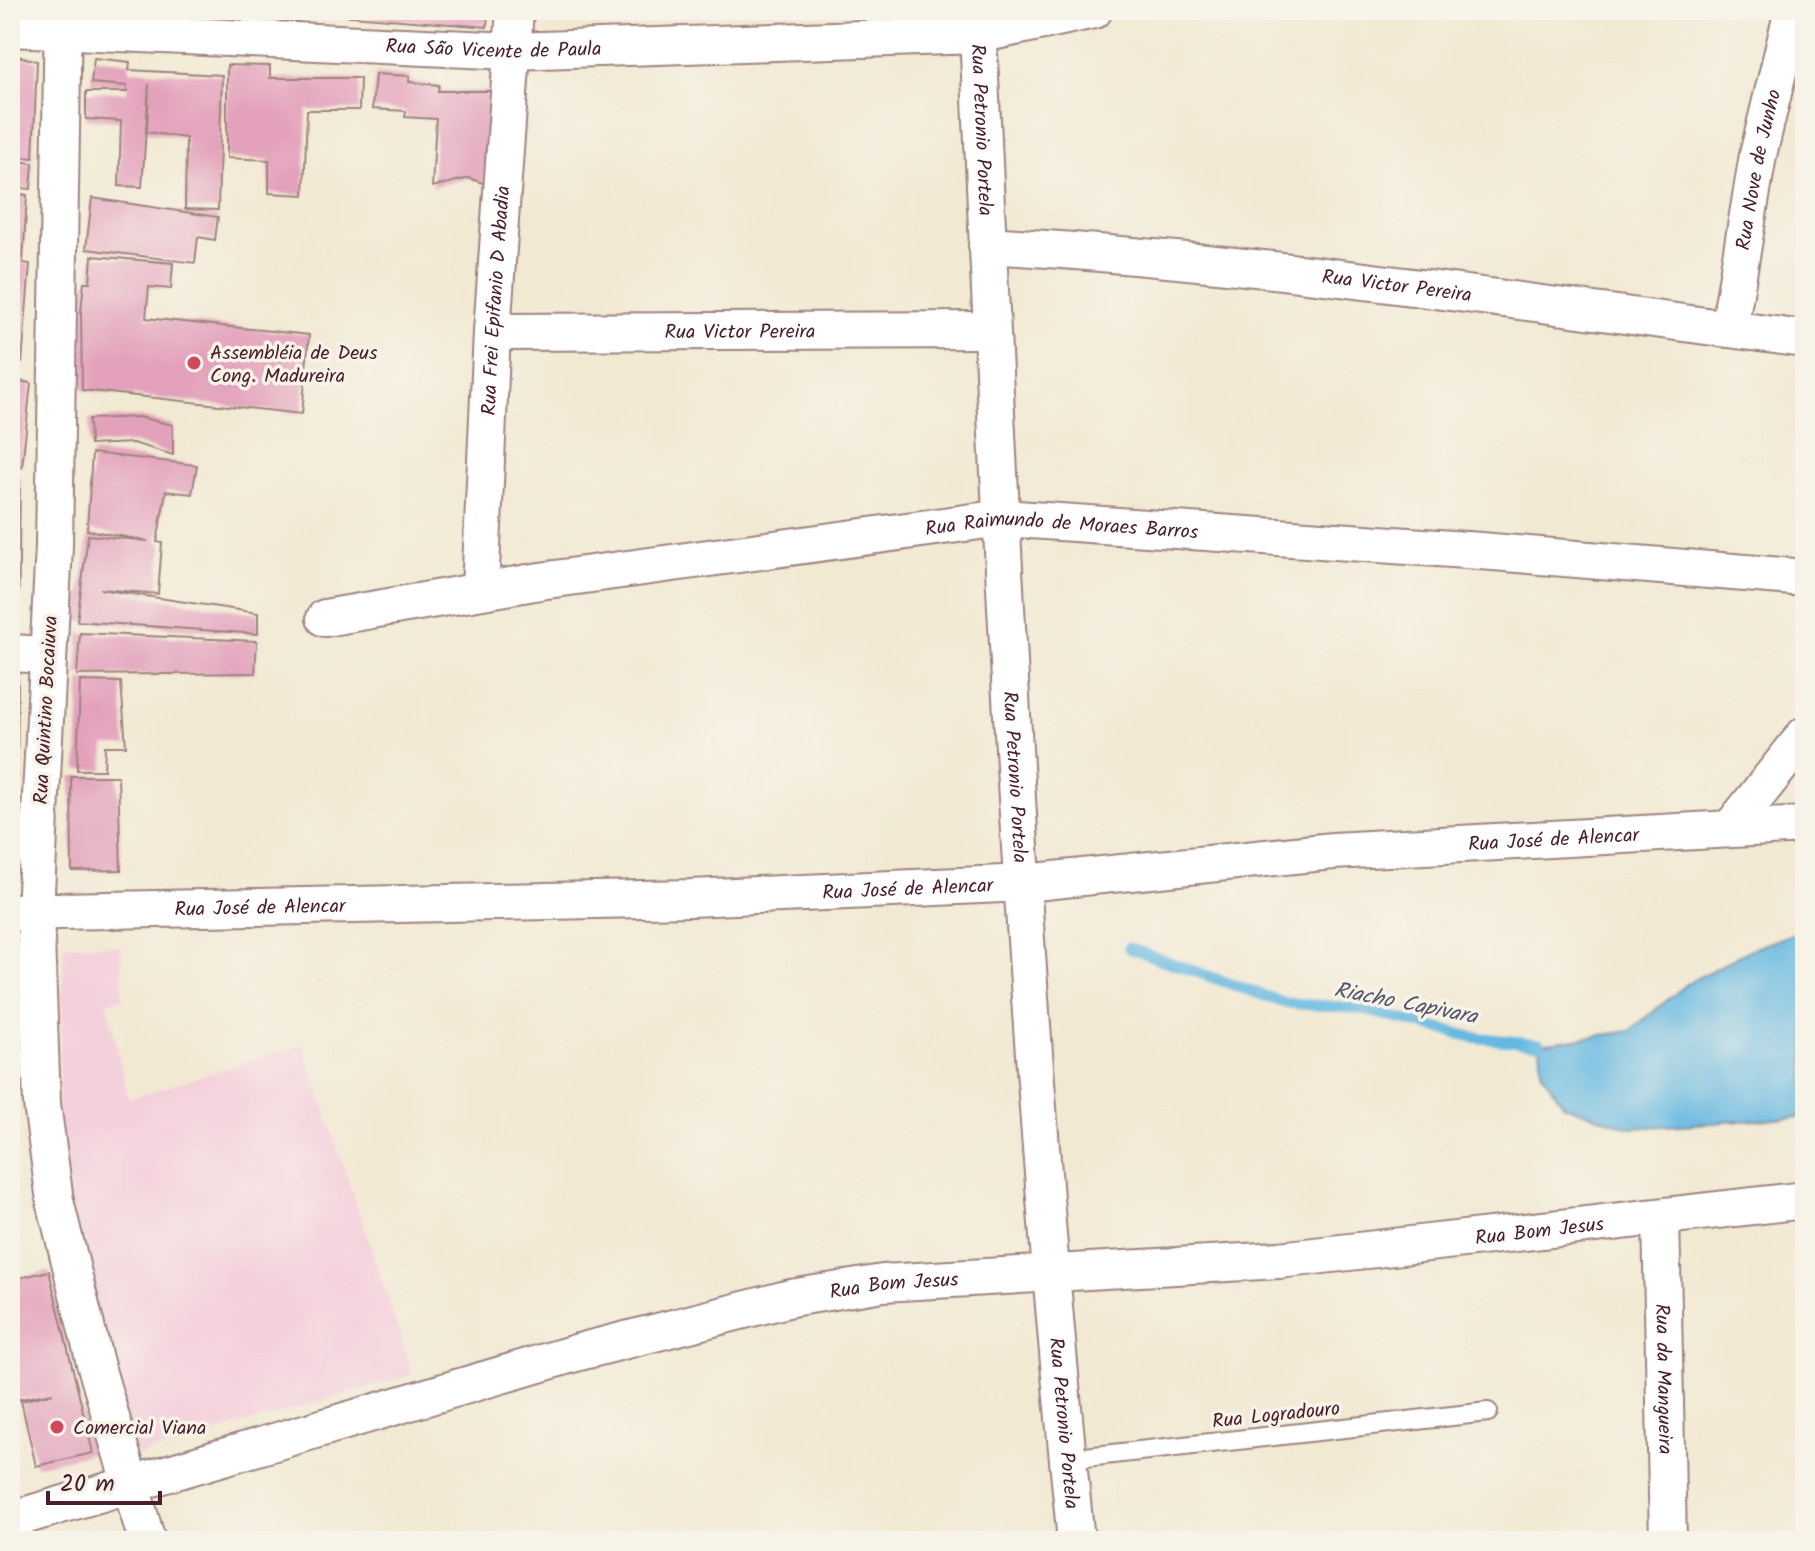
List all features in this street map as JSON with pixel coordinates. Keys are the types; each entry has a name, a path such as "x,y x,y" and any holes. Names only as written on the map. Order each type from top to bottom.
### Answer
{"street":[{"name":"Rua Frei Epifanio D Abadia","path":"480,590 492,332 515,10"},
{"name":"Rua São Vicente de Paula","path":"10,28 63,21 512,51 977,23 1094,10"},
{"name":"Rua Nove de Junho","path":"1729,329 1758,155 1793,10"},
{"name":"Rua Quintino Bocaiuva","path":"63,21 54,546 47,655 22,912 26,1108 55,1201 147,1541"},
{"name":"Rua Petronio Portela","path":"977,23 989,330 1049,1271 1076,1541"},
{"name":"Rua Victor Pereira","path":"987,245 1144,254 1313,272 1805,339"},
{"name":"Rua Victor Pereira","path":"492,332 989,330"},
{"name":"Rua Raimundo de Moraes Barros","path":"325,618 480,590 1002,518 1466,550 1805,578"},
{"path":"10,653 47,655"},
{"path":"1730,829 1805,735"},
{"name":"Rua José de Alencar","path":"22,912 691,898 1025,883 1333,851 1805,825"},
{"name":"Rua Bom Jesus","path":"10,1520 706,1318 883,1283 1279,1260 1805,1200"},
{"name":"Rua da Mangueira","path":"1661,1217 1668,1541"}],"lane":[{"name":"Rua Logradouro","path":"1068,1459 1488,1412"}],"shaded area":[{"path":"64,944 121,946 123,999 107,1001 128,1099 303,1044 413,1374 130,1458 83,1293 58,1120"}],"water":[{"path":"1805,929 1805,1117 1631,1128 1564,1105 1542,1074 1540,1044 1630,1031 1688,983 1750,950"}],"building":[{"path":"158,10 158,15 123,12"},
{"path":"278,10 488,10 487,27"},
{"path":"10,54 37,61 33,158 10,156"},
{"path":"94,58 130,62 129,70 222,75 218,210 185,209 186,138 147,132 149,84 142,187 119,186 121,121 86,119 86,92 127,92 127,86 91,83"},
{"path":"227,65 270,66 270,78 360,78 359,110 307,110 304,195 269,193 269,160 227,158"},
{"path":"375,74 410,76 409,82 439,85 438,91 491,91 494,187 469,178 432,187 436,119 405,117 406,111 372,109"},
{"path":"10,160 33,163 31,189 10,187"},
{"path":"10,193 27,195 23,263 30,264 22,363 10,362"},
{"path":"92,198 218,217 215,240 198,237 195,263 86,249"},
{"name":"Assembléia de Deus Cong. Madureira","path":"92,256 173,263 171,289 149,287 146,318 309,335 302,414 82,390 81,312 84,282 90,282"},
{"path":"10,380 31,383 22,467 10,465"},
{"path":"139,417 173,425 173,455 133,443 90,445 89,419"},
{"path":"92,453 197,465 192,494 166,491 157,542 162,543 158,594 100,589 258,613 258,634 77,621 88,535 148,541 87,530"},
{"path":"10,478 20,479 18,635 10,634"},
{"path":"80,633 257,641 255,673 77,675"},
{"path":"10,679 18,680 17,776 10,775"},
{"path":"80,681 121,682 126,746 105,746 104,770 77,770"},
{"path":"71,776 118,776 121,870 72,871"},
{"path":"10,781 15,781 15,875 10,876"},
{"path":"10,939 15,939 16,984 10,983"},
{"path":"10,1021 21,1058 10,1062"},
{"path":"49,1271 93,1453 36,1466 21,1401 53,1393 10,1401 10,1280"}],"waterway":[{"name":"Riacho Capivara","path":"1129,948 1285,1003 1356,1008 1472,1037 1540,1044"}],"place":[{"name":"Assembléia de Deus Cong. Madureira","path":"194,363"},
{"name":"Comercial Viana","path":"57,1427"}]}
